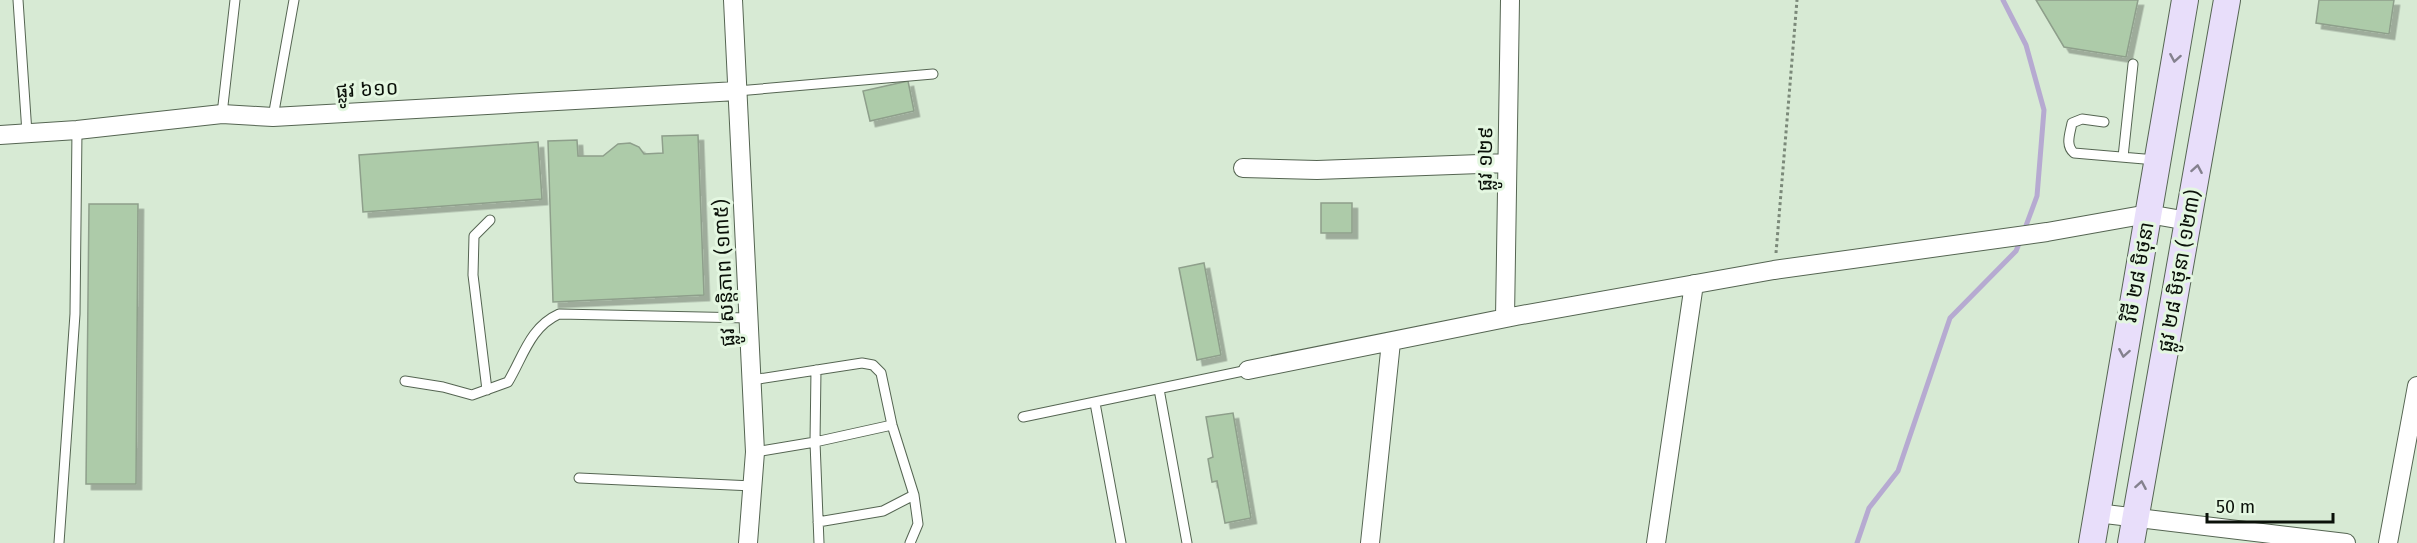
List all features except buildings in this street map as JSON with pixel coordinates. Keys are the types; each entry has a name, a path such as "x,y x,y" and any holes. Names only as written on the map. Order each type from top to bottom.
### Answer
{"main road":[{"name":"វិថី ២៨ មិថុនា","path":"2092,543 2185,0"},
{"name":"ផ្លូវ ២៨ មិថុនា (១២៣)","path":"2131,543 2227,0"}],"street":[{"name":"ផ្លូវ សន្តិភាព (១៣៥)","path":"733,0 755,452 748,543"},
{"name":"ផ្លូវ ១២៩","path":"1505,318 1510,0"},
{"name":"ផ្លូវ ៦១០","path":"0,135 77,130 222,114 273,117 737,91"},
{"path":"1244,168 1317,170 1507,163"},
{"path":"1248,370 1505,318 1774,270 2047,232 2148,214 2188,221"},
{"path":"1656,543 1694,284"},
{"path":"1370,543 1391,342"},
{"path":"2388,543 2417,386"},
{"path":"2097,513 2346,543"}],"lane":[{"path":"18,0 27,133"},
{"path":"222,114 236,0"},
{"path":"273,117 294,0"},
{"path":"2123,157 2133,64"},
{"path":"737,91 933,74"},
{"path":"2104,122 2082,119 2072,123 2068,145 2070,149 2074,153 2158,160"},
{"path":"59,543 75,314 77,130"},
{"path":"487,390 473,275 473,246 474,236 490,220"},
{"path":"405,381 443,387 472,395 508,382 536,330 546,320 559,314 749,318"},
{"path":"752,380 862,363 873,365 881,373 892,425 914,495 918,524 910,543"},
{"path":"816,370 815,442 819,543"},
{"path":"1023,417 1248,370"},
{"path":"1159,389 1187,543"},
{"path":"1095,403 1121,543"},
{"path":"755,452 892,425"},
{"path":"579,478 753,486"},
{"path":"818,522 883,511 914,495"}],"path":[{"path":"1774,270 1797,0"}],"waterway":[{"path":"2003,0 2026,45 2044,110 2037,196 2024,231"},
{"path":"1857,543 1869,508 1898,471 1950,318 2016,251 2021,239"}]}
